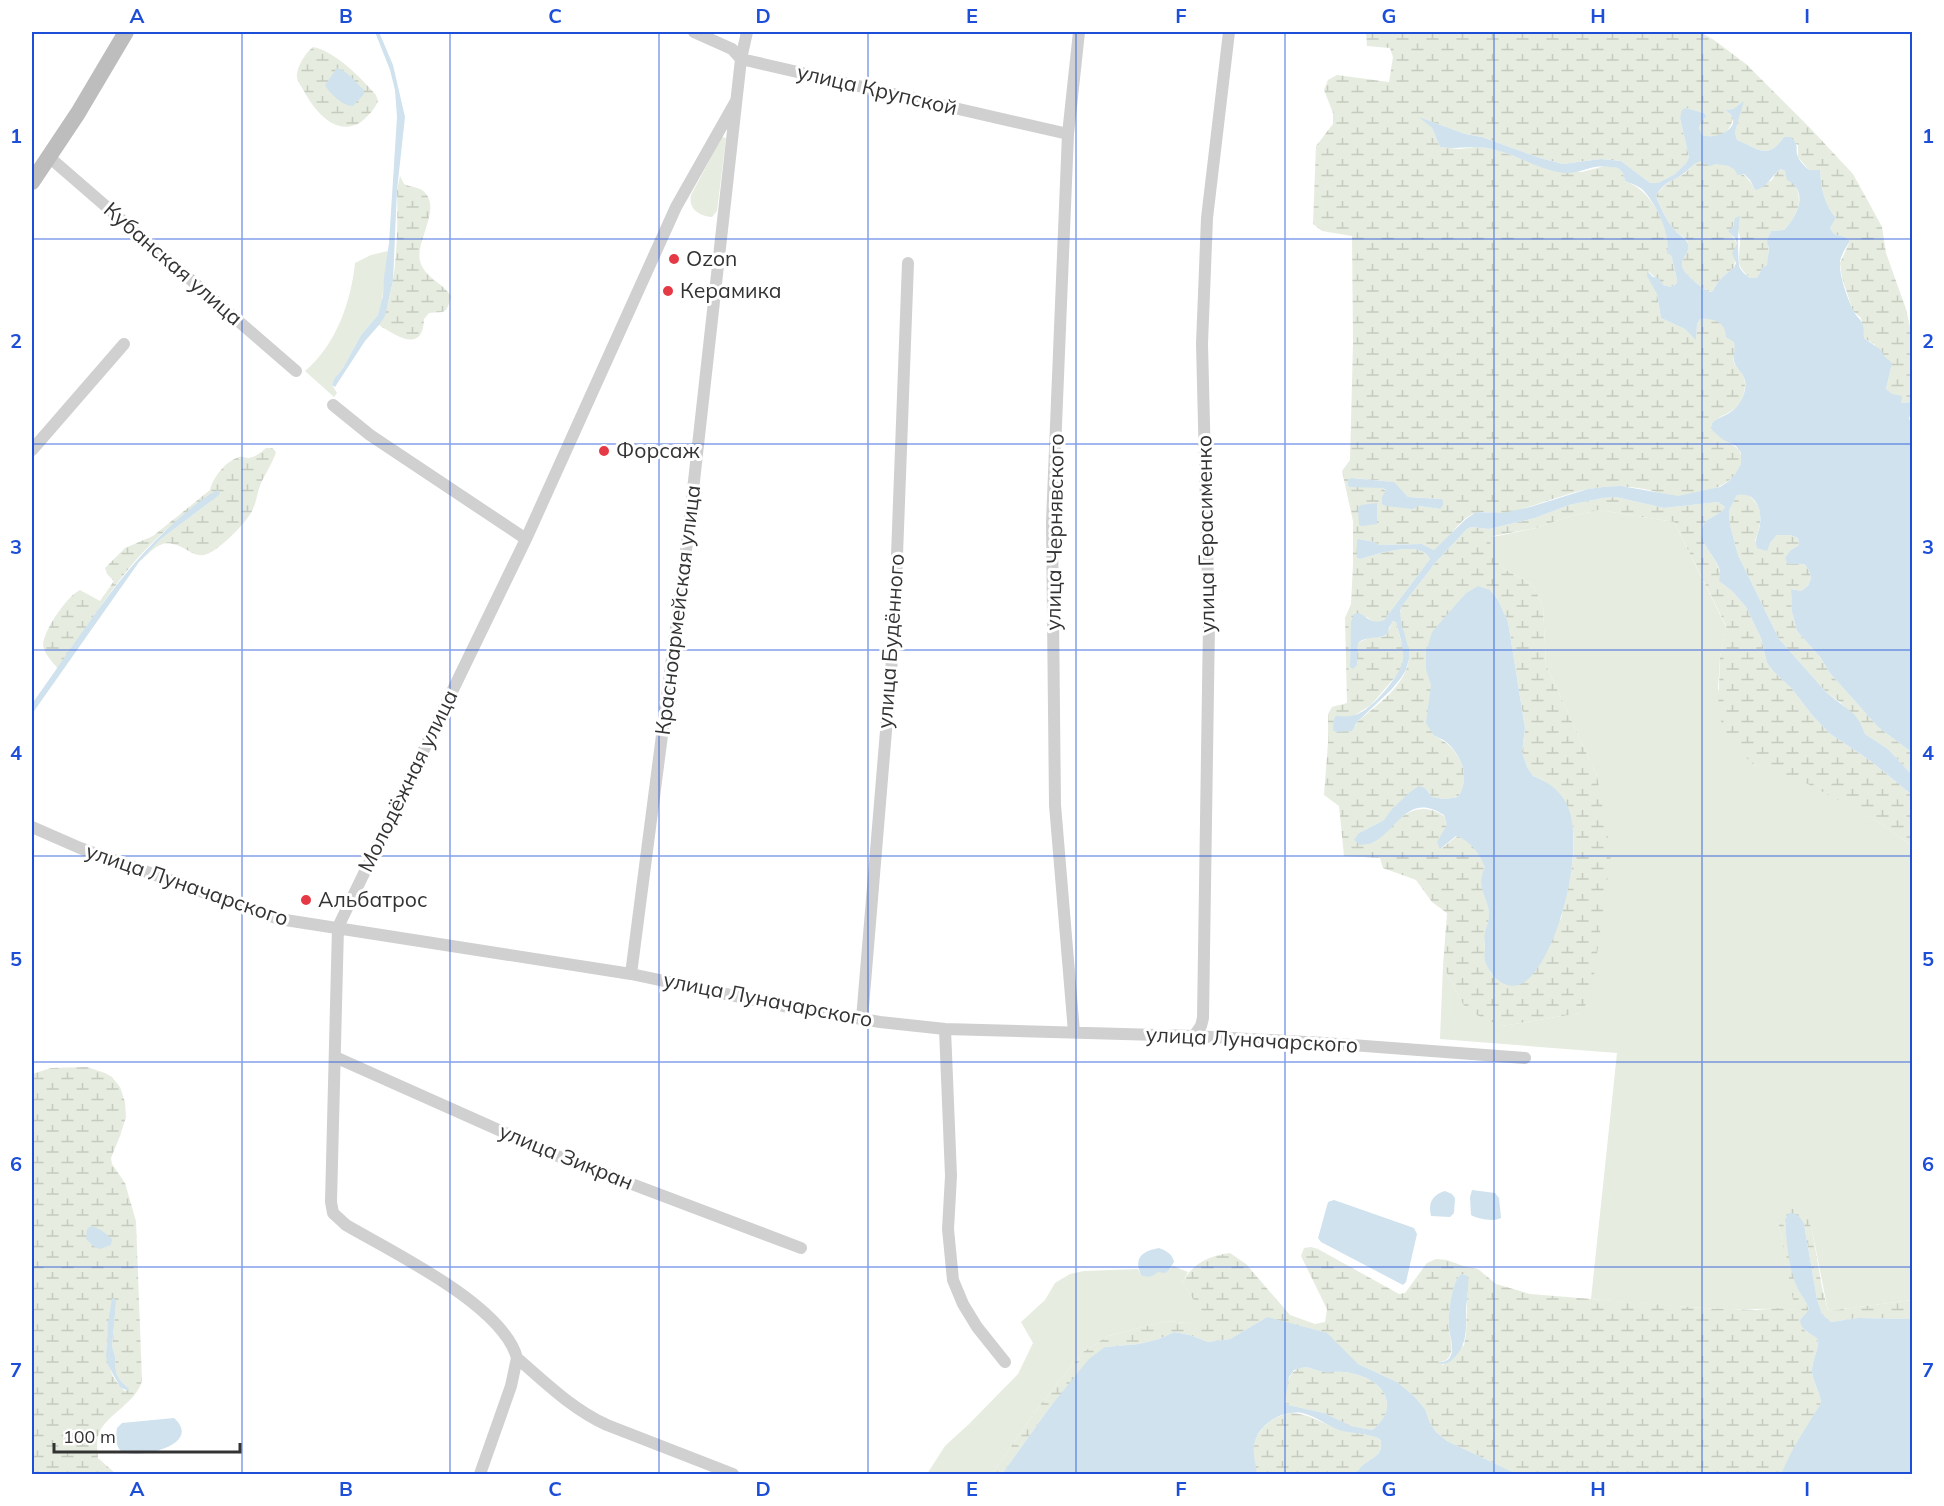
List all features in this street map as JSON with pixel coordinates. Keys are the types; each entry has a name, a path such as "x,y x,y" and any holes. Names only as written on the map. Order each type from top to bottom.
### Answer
{"main road":[{"path":"32,180 49,158 126,32"}],"street":[{"name":"улица Крупской","path":"694,32 732,49 741,59 1068,134"},
{"name":"Красноармейская улица","path":"631,974 688,535 736,100 747,32"},
{"name":"улица Чернявского","path":"1074,1032 1056,817 1052,522 1068,134 1079,32"},
{"name":"улица Герасименко","path":"1194,1036 1203,1018 1208,647 1202,344 1204,269 1210,184 1229,32"},
{"name":"Молодёжная улица","path":"734,1474 590,1417 570,1405 518,1358 515,1348 500,1327 468,1298 346,1225 333,1213 331,1202 338,927 526,539 676,207 736,100"},
{"name":"Кубанская улица","path":"49,158 296,371"},
{"name":"улица Будённого","path":"862,1019 894,635 908,263"},
{"path":"32,450 124,344"},
{"path":"333,405 370,435 526,539"},
{"name":"улица Луначарского","path":"32,827 80,848 258,912 300,924 338,927 631,974 783,1006 862,1019 945,1029 1194,1036 1525,1058"},
{"path":"945,1029 951,1176 948,1229 953,1280 972,1319 1005,1362"},
{"name":"улица Зикран","path":"335,1057 555,1155 801,1248"},
{"path":"480,1474 511,1386 518,1358"}],"green space":[{"path":"1366,32 1700,32 1746,64 1853,174 1882,227 1886,253 1906,309 1912,336 1912,402 1901,403 1886,389 1891,367 1874,344 1864,338 1861,318 1853,311 1842,278 1840,263 1850,241 1834,234 1830,228 1836,218 1824,196 1820,170 1809,170 1798,157 1798,145 1784,137 1777,146 1765,151 1737,140 1735,132 1743,102 1733,109 1726,110 1733,117 1732,123 1722,134 1713,137 1702,135 1699,128 1701,121 1707,116 1686,108 1680,118 1689,157 1675,174 1658,183 1650,183 1621,161 1601,159 1563,164 1421,118 1432,128 1440,147 1495,149 1550,170 1582,172 1605,166 1618,168 1623,173 1625,181 1644,193 1658,211 1663,222 1677,280 1677,283 1671,287 1663,285 1648,271 1657,294 1661,318 1685,329 1696,339 1697,324 1700,319 1716,320 1727,330 1734,342 1736,349 1734,361 1745,380 1744,394 1735,408 1712,423 1718,434 1735,446 1742,457 1737,472 1731,479 1714,489 1694,495 1667,495 1634,487 1603,487 1579,491 1506,513 1475,513 1464,520 1434,550 1422,544 1379,545 1359,539 1357,558 1360,559 1408,549 1425,553 1430,559 1384,620 1375,622 1367,617 1351,633 1350,667 1358,643 1368,638 1386,636 1393,621 1396,622 1403,649 1401,670 1371,705 1355,715 1355,727 1357,722 1390,694 1407,667 1409,652 1401,626 1402,606 1436,562 1467,529 1471,527 1489,529 1535,518 1569,505 1603,498 1616,497 1664,508 1718,502 1725,507 1704,524 1702,536 1718,566 1719,581 1732,591 1746,607 1761,638 1767,663 1829,733 1872,762 1912,795 1912,846 1882,824 1808,784 1754,765 1729,741 1718,714 1720,657 1726,626 1674,522 1599,510 1567,517 1536,528 1493,536 1488,550 1504,569 1532,584 1543,606 1546,665 1597,776 1611,854 1591,997 1580,1013 1503,1026 1484,1019 1465,1008 1443,966 1447,913 1432,902 1416,880 1383,868 1380,858 1344,856 1339,806 1324,795 1328,714 1332,707 1347,703 1345,618 1351,604 1353,521 1342,471 1350,460 1353,343 1352,236 1322,231 1313,224 1316,146 1333,124 1333,113 1324,90 1328,80 1337,75 1389,82 1393,57 1390,48 1367,46","holes":["1353,478 1393,482 1408,497 1440,499 1440,509 1419,506 1385,493 1386,491 1382,488","1490,590 1498,600 1508,622 1525,728 1522,752 1527,767 1533,776 1550,786 1565,804 1574,835 1571,870 1561,919 1491,974 1485,948 1489,911 1482,887 1486,867 1474,848 1457,836 1441,849 1443,833 1447,825 1444,816 1423,809 1405,815 1373,843 1359,833 1384,820 1426,789 1432,797 1445,799 1458,797 1464,779 1463,770 1456,754 1435,736 1431,684 1427,669 1451,611 1465,594"]},
{"path":"313,47 339,60 376,95 377,104 361,122 343,127 335,124 327,120 308,98 298,81 297,74 303,59"},
{"path":"722,137 726,138 717,211 712,217 699,213 693,208 691,195"},
{"path":"1700,160 1708,164 1720,164 1734,168 1746,177 1755,190 1772,180 1781,169 1795,186 1799,199 1796,212 1784,230 1771,231 1767,265 1763,267 1757,278 1751,278 1739,264 1740,237 1738,222 1734,222 1731,233 1737,244 1734,268 1722,278 1713,291 1709,292 1684,271 1682,263 1688,250 1688,244 1669,222 1656,196 1664,186"},
{"path":"400,176 404,184 422,190 428,197 430,214 421,243 420,261 429,276 451,296 446,310 429,313 424,319 419,336 414,339 400,337 379,325 390,296 396,259 397,190"},
{"path":"388,251 381,308 334,379 332,385 337,393 334,397 305,371 325,349 340,322 350,293 355,263 371,255"},
{"path":"266,448 272,448 276,452 275,456 260,485 252,511 238,530 216,549 204,555 197,555 179,546 166,543 156,547 139,562 161,539 214,499 167,529 121,578 58,669 46,654 43,644 52,622 69,599 80,590 100,601 114,581 105,568 125,548 153,536 210,490 217,475 229,462 239,457 254,457"},
{"path":"1745,493 1759,508 1760,521 1755,541 1770,543 1777,535 1790,535 1798,538 1799,545 1791,550 1809,570 1811,578 1808,586 1801,591 1791,589 1792,612 1797,631 1821,658 1829,672 1878,727 1910,751 1912,775 1888,749 1865,734 1861,724 1840,702 1827,693 1779,639 1738,555 1730,525 1729,510 1737,495"},
{"path":"1599,510 1674,522 1726,627 1720,657 1718,689 1754,765 1808,783 1882,824 1912,846 1912,1300 1828,1311 1812,1230 1802,1210 1778,1220 1796,1310 1709,1308 1591,1299 1617,1053 1440,1039 1443,966 1465,1008 1503,1026 1580,1013 1597,776 1546,665 1543,606 1532,584 1504,569 1487,550 1493,537 1536,528 1567,517"},
{"path":"87,1067 105,1073 112,1077 120,1087 125,1102 126,1117 111,1158 112,1164 125,1183 136,1221 142,1381 134,1396 103,1426 98,1436 98,1458 116,1474 32,1474 32,1074 51,1068","holes":["116,1303 112,1346 116,1372 129,1389 125,1391 111,1372 108,1361 107,1337"]},
{"path":"1791,1206 1802,1210 1808,1218 1828,1311 1912,1300 1912,1319 1858,1318 1831,1322 1822,1314 1817,1299 1804,1224 1789,1213 1785,1219 1790,1261 1797,1285 1809,1311 1800,1320 1805,1331 1817,1338 1812,1371 1821,1403 1781,1474 1517,1474 1447,1441 1436,1432 1425,1409 1414,1396 1397,1382 1358,1364 1346,1354 1267,1317 1230,1339 1208,1342 1174,1332 1139,1344 1105,1347 1050,1407 1002,1474 992,1474 1041,1404 1083,1352 1108,1336 1166,1321 1202,1326 1206,1318 1182,1283 1191,1270 1215,1256 1230,1253 1246,1264 1290,1315 1315,1324 1325,1322 1327,1309 1301,1256 1304,1248 1311,1247 1399,1294 1405,1293 1427,1263 1436,1259 1478,1269 1496,1284 1530,1294 1702,1308 1795,1310 1778,1220 1784,1210","holes":["1461,1274 1468,1276 1464,1345 1443,1365 1439,1363 1448,1358 1452,1349 1449,1325 1455,1285"]},
{"path":"1173,1266 1188,1272 1182,1283 1207,1319 1202,1327 1166,1321 1108,1336 1083,1352 1041,1404 992,1474 927,1474 945,1446 1018,1374 1033,1343 1021,1322 1045,1300 1055,1283 1070,1274 1084,1271 1138,1269 1141,1275 1169,1270"},
{"path":"1305,1367 1324,1372 1350,1373 1373,1382 1384,1392 1386,1399 1387,1407 1382,1420 1372,1430 1350,1426 1324,1413 1288,1405 1285,1401 1286,1390 1291,1374"},
{"path":"1290,1413 1311,1417 1341,1430 1380,1439 1380,1451 1359,1469 1357,1474 1257,1474 1253,1449 1262,1428 1272,1420"}],"water":[{"path":"375,32 379,32 393,65 405,117 397,190 393,281 385,316 365,341 335,387 332,385 334,379 343,368 361,335 378,315 383,296 389,243 397,117 395,90 390,70"},
{"path":"337,68 348,74 364,90 364,94 353,106 337,99 325,85"},
{"path":"1744,101 1735,132 1737,140 1765,151 1777,146 1784,137 1791,137 1796,143 1797,154 1802,163 1809,170 1820,170 1824,195 1836,218 1830,228 1834,234 1850,241 1840,262 1840,268 1850,303 1862,323 1864,338 1881,350 1892,363 1886,389 1892,394 1902,396 1901,403 1912,402 1909,419 1912,423 1912,760 1910,751 1878,727 1829,672 1821,658 1797,631 1792,612 1791,589 1801,591 1808,586 1811,578 1804,564 1788,564 1785,558 1799,545 1798,538 1790,535 1777,535 1767,551 1757,548 1760,512 1753,498 1743,494 1737,495 1729,510 1730,525 1738,555 1779,639 1827,693 1854,714 1865,734 1888,749 1912,775 1912,795 1872,762 1829,733 1767,663 1761,638 1746,607 1732,591 1719,581 1720,571 1702,537 1705,523 1725,507 1718,502 1664,508 1616,497 1603,498 1569,505 1535,518 1489,529 1471,527 1467,529 1436,562 1402,606 1401,622 1409,650 1409,659 1401,678 1357,722 1352,731 1336,732 1333,730 1336,716 1353,716 1369,707 1391,683 1403,659 1400,636 1396,622 1393,621 1388,634 1365,639 1358,643 1357,665 1353,669 1350,667 1351,622 1354,614 1359,613 1374,621 1384,620 1430,559 1425,553 1408,549 1360,559 1357,558 1357,540 1374,542 1379,545 1422,544 1434,550 1476,512 1503,513 1588,489 1603,487 1621,486 1678,496 1720,487 1729,481 1741,464 1741,453 1736,446 1722,439 1712,430 1712,423 1730,413 1741,402 1744,393 1744,378 1734,361 1734,342 1726,337 1724,328 1714,320 1700,319 1697,324 1696,340 1685,329 1661,318 1657,294 1647,276 1647,271 1653,277 1659,278 1663,285 1671,287 1677,283 1677,279 1672,256 1667,253 1665,229 1653,203 1643,190 1625,181 1623,173 1618,168 1598,167 1571,173 1558,172 1489,148 1440,147 1432,128 1419,117 1465,134 1482,137 1563,164 1601,159 1621,161 1650,183 1658,183 1675,174 1689,157 1680,118 1682,110 1686,108 1704,113 1707,116 1701,121 1699,128 1702,135 1709,136 1729,130 1733,120 1725,110 1733,109","holes":["1698,162 1710,166 1716,164 1728,166 1738,175 1744,174 1755,190 1760,189 1781,169 1785,171 1787,180 1798,190 1799,204 1784,230 1771,231 1767,241 1769,249 1767,265 1763,267 1757,278 1749,277 1740,268 1738,259 1740,216 1735,218 1733,227 1728,231 1737,244 1732,253 1736,263 1713,291 1709,292 1684,271 1682,263 1688,245 1669,222 1656,196 1665,185"]},
{"path":"1351,478 1394,482 1408,497 1440,499 1443,500 1443,505 1440,509 1419,506 1413,509 1386,506 1382,504 1382,497 1386,490 1348,486 1348,480"},
{"path":"218,490 220,494 161,539 139,562 32,714 34,701 100,607 136,562 177,520"},
{"path":"1377,503 1377,524 1359,525 1358,508 1361,505"},
{"path":"1478,586 1490,590 1498,600 1508,622 1525,728 1522,752 1527,767 1533,776 1559,793 1565,801 1571,818 1572,867 1559,922 1550,947 1538,967 1526,981 1513,986 1496,978 1485,960 1485,935 1489,915 1481,881 1485,867 1474,848 1456,836 1440,849 1437,842 1447,825 1444,815 1432,809 1413,810 1374,842 1360,845 1354,840 1359,833 1384,820 1393,808 1419,786 1426,789 1432,797 1445,799 1458,797 1462,790 1464,775 1457,754 1445,741 1434,735 1426,723 1431,685 1426,669 1426,652 1432,632 1465,594"},
{"path":"1472,1190 1495,1193 1499,1198 1501,1218 1486,1220 1471,1215"},
{"path":"1445,1191 1455,1198 1454,1213 1450,1217 1431,1216 1432,1200"},
{"path":"1334,1200 1414,1228 1417,1234 1406,1282 1403,1285 1321,1242 1318,1238 1328,1202"},
{"path":"1789,1213 1798,1216 1804,1224 1817,1299 1822,1314 1831,1322 1858,1318 1912,1319 1912,1474 1781,1474 1794,1447 1821,1403 1812,1371 1817,1338 1802,1326 1800,1320 1809,1310 1792,1273 1785,1219"},
{"path":"91,1226 100,1229 112,1239 111,1245 100,1249 93,1246 86,1239 87,1229"},
{"path":"1159,1248 1169,1253 1173,1259 1174,1262 1169,1270 1150,1276 1141,1275 1138,1264 1141,1256"},
{"path":"1461,1274 1468,1276 1464,1341 1459,1353 1452,1360 1446,1364 1437,1363 1444,1362 1451,1354 1450,1308 1455,1285"},
{"path":"112,1298 116,1303 112,1346 116,1372 129,1389 128,1391 120,1387 108,1365 106,1356"},
{"path":"1267,1317 1327,1333 1358,1364 1397,1382 1414,1396 1425,1409 1436,1432 1447,1441 1517,1474 1357,1474 1363,1465 1380,1451 1380,1439 1339,1430 1312,1416 1294,1413 1278,1417 1259,1432 1254,1450 1257,1474 1002,1474 1050,1407 1089,1359 1105,1347 1139,1344 1174,1332 1208,1342 1230,1339","holes":["1305,1367 1324,1372 1350,1373 1373,1382 1384,1392 1386,1399 1387,1407 1382,1420 1372,1430 1351,1426 1324,1413 1288,1405 1285,1401 1289,1377 1294,1370"]},
{"path":"174,1418 181,1428 181,1436 174,1443 152,1452 139,1454 119,1449 116,1440 117,1428 122,1423"}],"place":[{"name":"Ozon","path":"674,259"},
{"name":"Керамика","path":"668,291"},
{"name":"Форсаж","path":"604,451"},
{"name":"Альбатрос","path":"306,900"}]}
